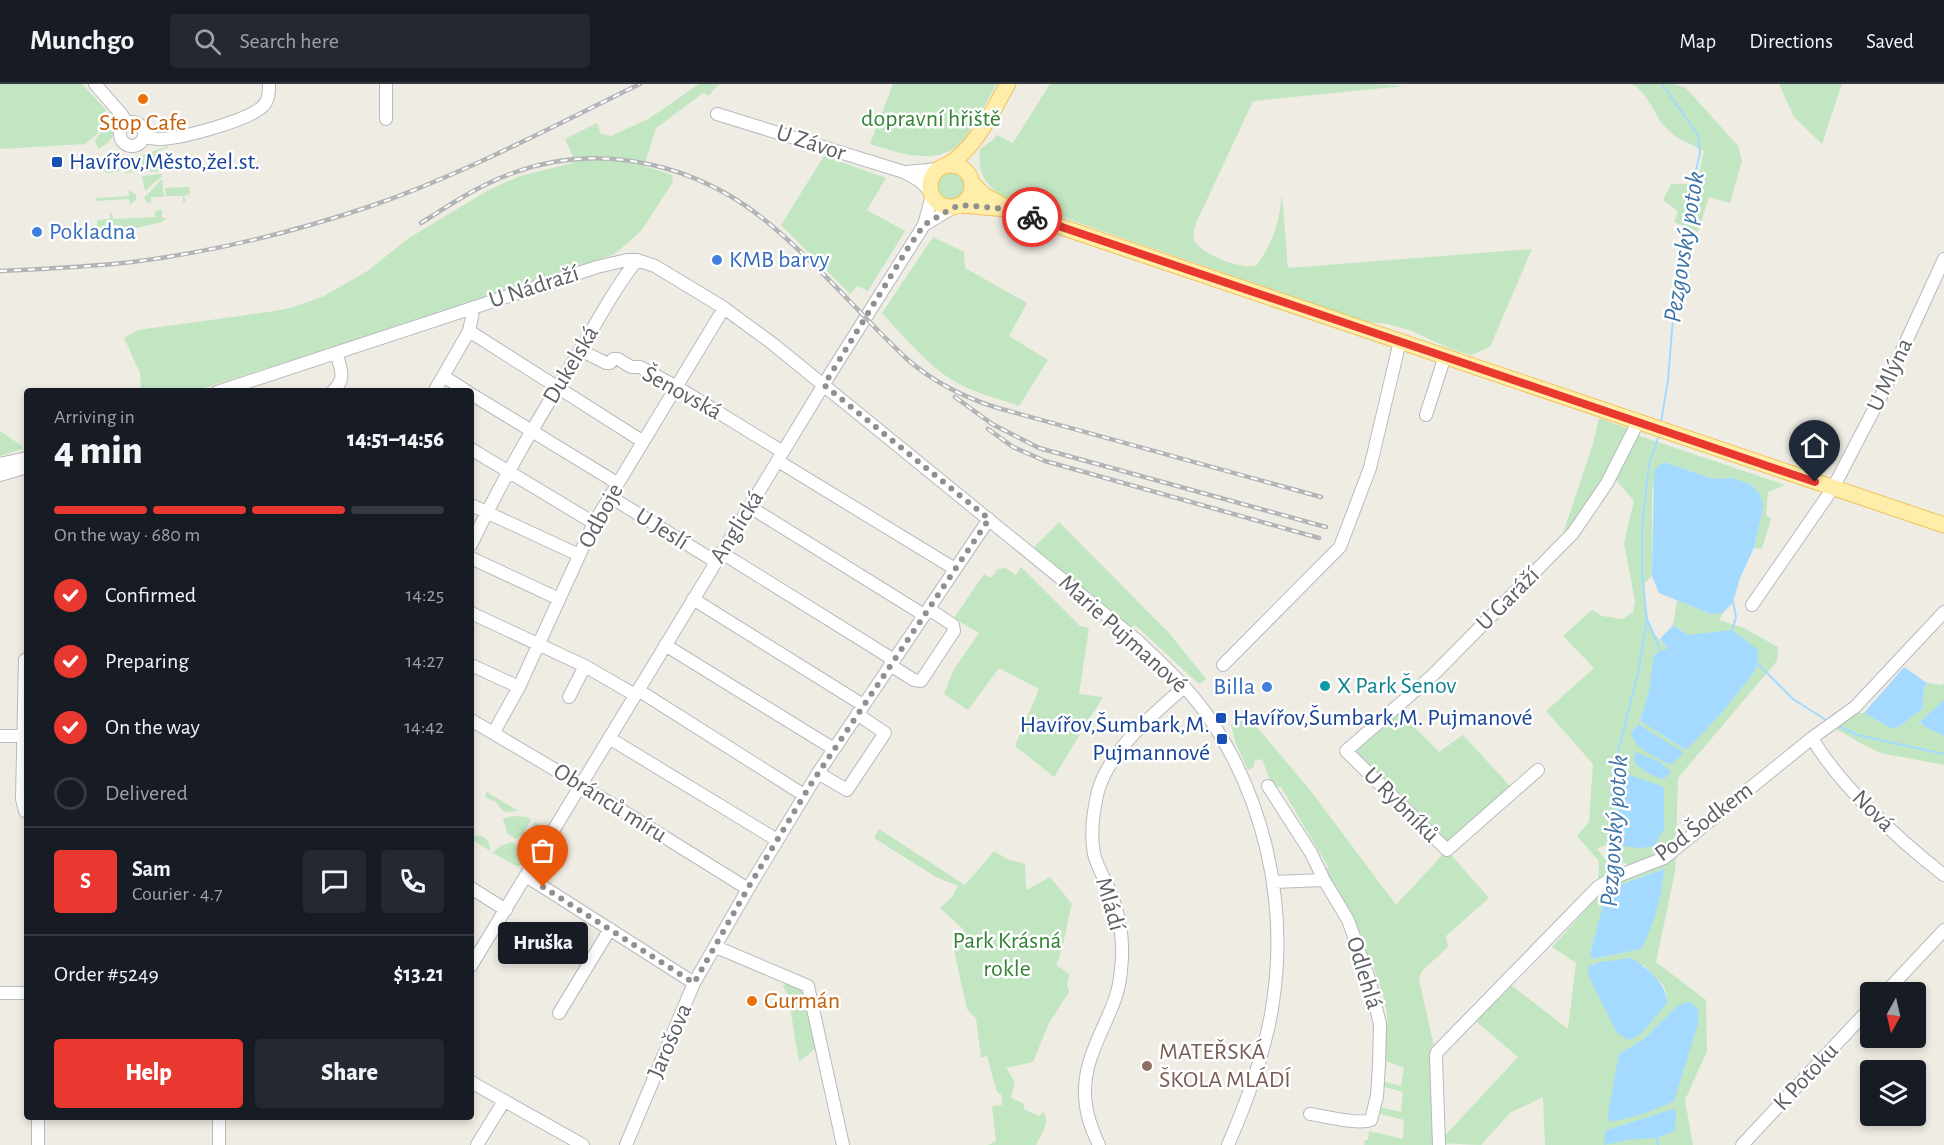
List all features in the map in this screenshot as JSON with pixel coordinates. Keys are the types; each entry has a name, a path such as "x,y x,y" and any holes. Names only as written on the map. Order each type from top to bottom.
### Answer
{"main road":[{"path":"1008,84 974,140 956,160 943,167 931,178 931,193 941,205 1008,209"},
{"path":"956,206 970,196 974,140"},
{"path":"943,167 960,166 984,195 1008,209 1944,525"}],"street":[{"path":"95,84 127,123"},
{"path":"144,136 164,138 184,135 249,115 265,104 269,84"},
{"path":"386,84 387,119"},
{"name":"U Závor","path":"717,114 904,172 920,181 931,193"},
{"path":"127,123 140,125 143,130 144,136 141,142 135,146 124,143 121,139 120,133 127,123"},
{"name":"U Závor","path":"904,172 943,167"},
{"name":"Anglická","path":"526,876 718,557 924,225 931,193"},
{"name":"Anglická","path":"924,225 956,206"},
{"name":"U Mlýna","path":"1833,488 1881,396 1944,259"},
{"path":"637,260 655,266 724,308 824,385"},
{"name":"U Nádraží","path":"229,388 597,267 618,261 637,260"},
{"name":"Dukelská","path":"474,539 556,387 616,288 637,260"},
{"path":"597,267 611,277 616,288"},
{"path":"436,388 469,331 474,307"},
{"name":"Odboje","path":"494,732 519,687 594,523 724,308"},
{"path":"469,331 642,441"},
{"path":"1223,665 1340,547 1370,468 1400,341"},
{"name":"Šenovská","path":"580,350 606,363 618,359 631,367 640,366 677,387 955,569"},
{"path":"336,352 342,378 336,388"},
{"path":"1426,415 1445,356"},
{"path":"443,376 461,388"},
{"name":"Marie Pujmanové","path":"824,385 1140,642 1184,687 1215,728 1246,787 1264,837 1274,882 1277,938 1277,973 1273,1002 1258,1068 1228,1145"},
{"path":"474,396 617,483"},
{"name":"U Garáží","path":"1346,751 1433,675 1573,533 1607,483 1638,422"},
{"path":"474,451 594,523"},
{"path":"0,464 24,459"},
{"path":"0,475 24,468"},
{"path":"1752,605 1833,488"},
{"name":"U Jeslí","path":"609,496 718,557 892,662"},
{"path":"474,506 579,555"},
{"path":"750,507 952,625 954,631 921,681 914,680 892,662"},
{"name":"Jarošova","path":"624,1143 694,983 748,888 818,772 989,519"},
{"path":"474,559 559,598"},
{"path":"693,598 860,709 885,734 847,790 818,772"},
{"name":"Pod Šodkem","path":"1439,1145 1437,1052 1598,887 1613,878 1664,858 1812,738 1855,707 1944,612"},
{"path":"474,614 636,692 804,795"},
{"path":"665,645 834,749"},
{"path":"474,666 519,687"},
{"path":"569,697 585,666"},
{"name":"Mládí","path":"1099,1145 1090,1126 1086,1109 1086,1073 1116,998 1122,954 1113,898 1095,856 1092,815 1102,781 1112,762 1135,732 1184,687"},
{"path":"24,698 22,799 24,806"},
{"name":"Obránců míru","path":"474,722 748,888"},
{"path":"0,736 23,736"},
{"path":"609,738 777,840"},
{"name":"Nová","path":"1812,738 1822,756 1852,790 1917,854 1944,875"},
{"name":"U Rybníků","path":"1346,751 1447,850 1538,770"},
{"name":"Odlehlá","path":"1268,786 1311,853 1348,920 1369,979 1380,1024 1377,1096 1371,1120 1368,1122 1310,1114"},
{"path":"474,961 526,876 694,983"},
{"path":"1274,882 1324,880"},
{"path":"474,890 506,910"},
{"path":"559,1013 610,929"},
{"path":"1895,982 1944,930"},
{"path":"716,947 808,986 843,1145"},
{"path":"0,993 24,993"},
{"name":"K Potoku","path":"1742,1145 1860,1019"},
{"path":"474,1084 583,1145"},
{"path":"477,1145 504,1101"},
{"path":"38,1120 38,1145"},
{"path":"219,1120 219,1145"}],"green space":[{"path":"0,84 82,84 106,110 97,134 85,144 0,149"},
{"path":"699,84 720,84 709,96 703,93 656,128 644,166 672,175 673,182 641,231 615,254 204,388 141,388 140,373 124,338 138,330 268,312 290,308 322,297 366,272 409,238 487,191 520,176 573,163 572,154 565,139 597,123 601,134 611,136 650,118"},
{"name":"dopravní hřiště","path":"893,84 997,84 968,134 954,149 943,154 919,156 870,144"},
{"path":"1050,84 1375,84 1405,86 1253,101 1197,221 1194,240 1205,251 1223,260 1243,266 1257,265 1274,232 1282,195 1288,268 1532,249 1490,347 1471,355 1451,349 1410,330 1366,322 1004,197 983,177 980,149 997,135 1013,143"},
{"path":"1632,84 1674,84 1686,88 1738,146 1742,161 1730,203 1709,197 1698,232 1674,222 1678,211 1663,200 1671,184 1697,184 1704,151 1671,133 1643,93"},
{"path":"1779,84 1842,84 1822,144 1794,117"},
{"path":"109,111 115,122 114,133 109,142 98,149 95,140 101,132"},
{"path":"168,146 158,151 162,171 139,172 137,161 140,156"},
{"path":"824,156 886,178 867,210 905,231 868,291 857,286 850,294 781,225"},
{"path":"126,161 130,164 132,172 125,173 124,169 119,169 119,172 107,173 102,169 102,166"},
{"path":"952,170 963,175 968,186 963,197 952,202 941,197 936,186 941,175"},
{"path":"162,174 162,176 145,191 142,176"},
{"path":"162,179 164,197 151,197 151,203 147,202 144,198"},
{"path":"189,187 190,194 184,196 186,202 183,202 183,196 166,196 165,188"},
{"path":"129,190 136,195 136,200 130,205 129,199 96,201 96,198 129,196"},
{"path":"162,210 162,218 167,218 162,222 119,232 118,225 101,226 100,231 97,231 97,220 110,219 110,213 113,219 155,217 155,211"},
{"path":"933,237 964,252 965,268 1027,303 1009,336 1048,360 1019,406 970,389 945,375 912,346 882,313"},
{"path":"1599,418 1629,429 1590,501 1561,539 1593,444"},
{"path":"0,431 21,445 22,449 0,456"},
{"path":"1637,435 1785,485 1768,492 1766,515 1771,519 1762,549 1754,548 1763,508 1732,478 1713,479 1664,462 1652,489 1652,576 1643,584 1647,620 1654,634 1668,648 1649,691 1640,721 1686,750 1721,714 1755,671 1758,663 1688,635 1673,625 1677,600 1711,614 1723,613 1719,620 1742,627 1778,647 1777,661 1678,778 1676,848 1633,870 1627,864 1614,860 1612,842 1597,849 1610,865 1613,878 1598,887 1599,861 1577,836 1589,822 1593,764 1546,711 1594,668 1563,636 1592,610 1602,616 1623,619 1633,612 1635,601 1624,543 1634,501 1615,479","holes":["1637,724 1660,739 1669,765 1631,733"]},
{"path":"1059,522 1169,633 1206,679 1199,684 1135,625 1131,629 1032,549"},
{"path":"1021,567 1080,626 1089,628 1079,694 1103,697 1054,777 1015,746 1039,689 999,668 968,710 944,694 954,669 979,633 954,618 984,574 991,578 998,569 1005,568 1016,575"},
{"path":"1927,683 1942,685 1944,683 1944,700 1920,723 1944,736 1944,765 1881,753 1833,727 1855,713 1864,713 1892,729 1897,728 1922,710 1924,689"},
{"path":"1398,711 1439,752 1463,735 1512,788 1447,846 1353,752"},
{"path":"1245,713 1311,791 1396,905 1447,850 1489,898 1446,936 1448,947 1422,971 1419,979 1436,1056 1439,1142 1518,1057 1472,1018 1507,982 1568,1029 1576,963 1552,947 1609,884 1676,854 1675,872 1656,962 1706,1000 1707,1051 1685,1100 1693,1145 1545,1145 1543,1097 1510,1113 1481,1145 1439,1143 1439,1145 1364,1145 1365,1140 1368,1140 1369,1131 1403,1139 1404,1120 1374,1112 1375,1106 1401,1112 1403,1092 1377,1085 1378,1080 1401,1086 1404,1068 1384,1060 1383,1030 1387,1026 1387,1017 1381,990 1369,955 1363,956 1354,933 1358,929 1323,870 1328,867 1281,787 1272,786 1262,759 1255,761 1253,768 1248,770 1235,742 1231,725","holes":["1664,869 1655,910 1641,949 1592,959 1590,953 1604,905 1614,887","1644,965 1664,986 1667,996 1602,1002 1589,975"]},
{"path":"487,792 518,811 504,812 496,802 485,797"},
{"path":"512,816 527,817 531,820 523,834 515,839 507,833 503,819"},
{"path":"535,822 540,825 540,830 535,843 525,837"},
{"name":"Park Krásná rokle","path":"879,829 965,885 994,851 1007,859 1025,864 1026,890 1050,877 1072,904 1056,965 1069,974 1067,988 1069,992 1049,1023 1033,1062 1006,1068 1015,1082 1011,1098 1024,1104 1024,1109 1039,1116 1043,1112 1045,1116 1044,1128 1036,1145 988,1145 996,1141 992,1106 1002,1105 1001,1094 997,1092 987,1056 981,1058 976,1018 967,1009 953,946 964,930 940,908 952,897 958,886 936,877 874,838"},
{"path":"474,835 484,837 489,842 490,851 474,841"},
{"path":"512,842 522,851 520,857 526,861 525,864 516,866 493,853 500,846"},
{"path":"790,977 808,986 821,1044 799,1062 788,995 783,986"}],"water":[{"path":"1664,462 1713,479 1732,478 1750,484 1762,500 1763,508 1754,548 1740,578 1733,602 1723,613 1711,614 1659,593 1652,576 1654,470"},
{"path":"1673,625 1688,635 1732,630 1758,650 1758,663 1755,671 1721,714 1686,750 1640,721 1649,691 1654,655 1668,648 1660,639"},
{"path":"1904,667 1927,683 1924,689 1922,710 1892,729 1864,713"},
{"path":"1944,700 1944,736 1920,722"},
{"path":"1638,724 1683,752 1679,758 1669,765 1641,748 1631,733"},
{"path":"1635,752 1658,761 1671,771 1664,779 1651,775 1634,761"},
{"path":"1621,772 1664,787 1664,829 1654,846 1640,848 1623,846 1617,820"},
{"path":"1664,869 1657,910 1641,949 1592,959 1590,953 1606,895 1614,887"},
{"path":"1631,958 1644,966 1660,982 1667,1003 1641,1034 1629,1040 1617,1033 1588,975 1589,966"},
{"path":"1690,1002 1698,1009 1698,1024 1674,1101 1634,1117 1609,1121 1608,1113 1619,1054 1644,1039 1678,1005"},
{"path":"1673,1109 1676,1113 1675,1131 1656,1138 1627,1140 1604,1145 1605,1131"}],"waterway":[{"name":"Pezgovský potok","path":"1661,422 1668,380 1679,244 1700,153 1698,135 1662,84"},
{"name":"Pezgovský potok","path":"1615,871 1611,833 1612,776 1639,669 1647,620 1642,572 1642,527 1649,464 1658,438"},
{"path":"1732,630 1736,617 1733,601"},
{"path":"1648,621 1662,655"},
{"path":"1757,663 1793,699 1826,720"},
{"path":"1839,726 1857,735 1944,754"},
{"name":"Pezgovský potok","path":"1657,1136 1658,1145"}],"railway":[{"path":"0,271 50,269 162,258 253,240 312,224 371,206 440,179 640,84"},
{"path":"421,223 488,183 547,163 581,159 615,159 649,164 682,174 714,187 744,205 772,226 908,360 951,389 998,408 1321,497"},
{"path":"955,397 992,424 1039,448 1326,527"},
{"path":"988,429 1013,447 1045,461 1319,538"}],"way so far":[{"path":"543,887 694,983 811,784 989,519 824,385 924,225 961,205 1008,209 1032,217"}],"place":[{"name":"Stop Cafe","path":"143,99"},
{"name":"Havířov,Město,žel.st.","path":"57,162"},
{"name":"Pokladna","path":"37,232"},
{"name":"KMB barvy","path":"717,260"},
{"name":"X Park Šenov","path":"1325,686"},
{"name":"Billa","path":"1267,687"},
{"name":"Havířov,Šumbark,M. Pujmanové","path":"1221,718"},
{"name":"Havířov,Šumbark,M. Pujmannové","path":"1222,739"},
{"name":"Hruška","path":"543,887"},
{"name":"Gurmán","path":"752,1001"},
{"name":"MATEŘSKÁ ŠKOLA MLÁDÍ","path":"1147,1066"}],"route":[{"path":"1032,217 1815,482"}]}
